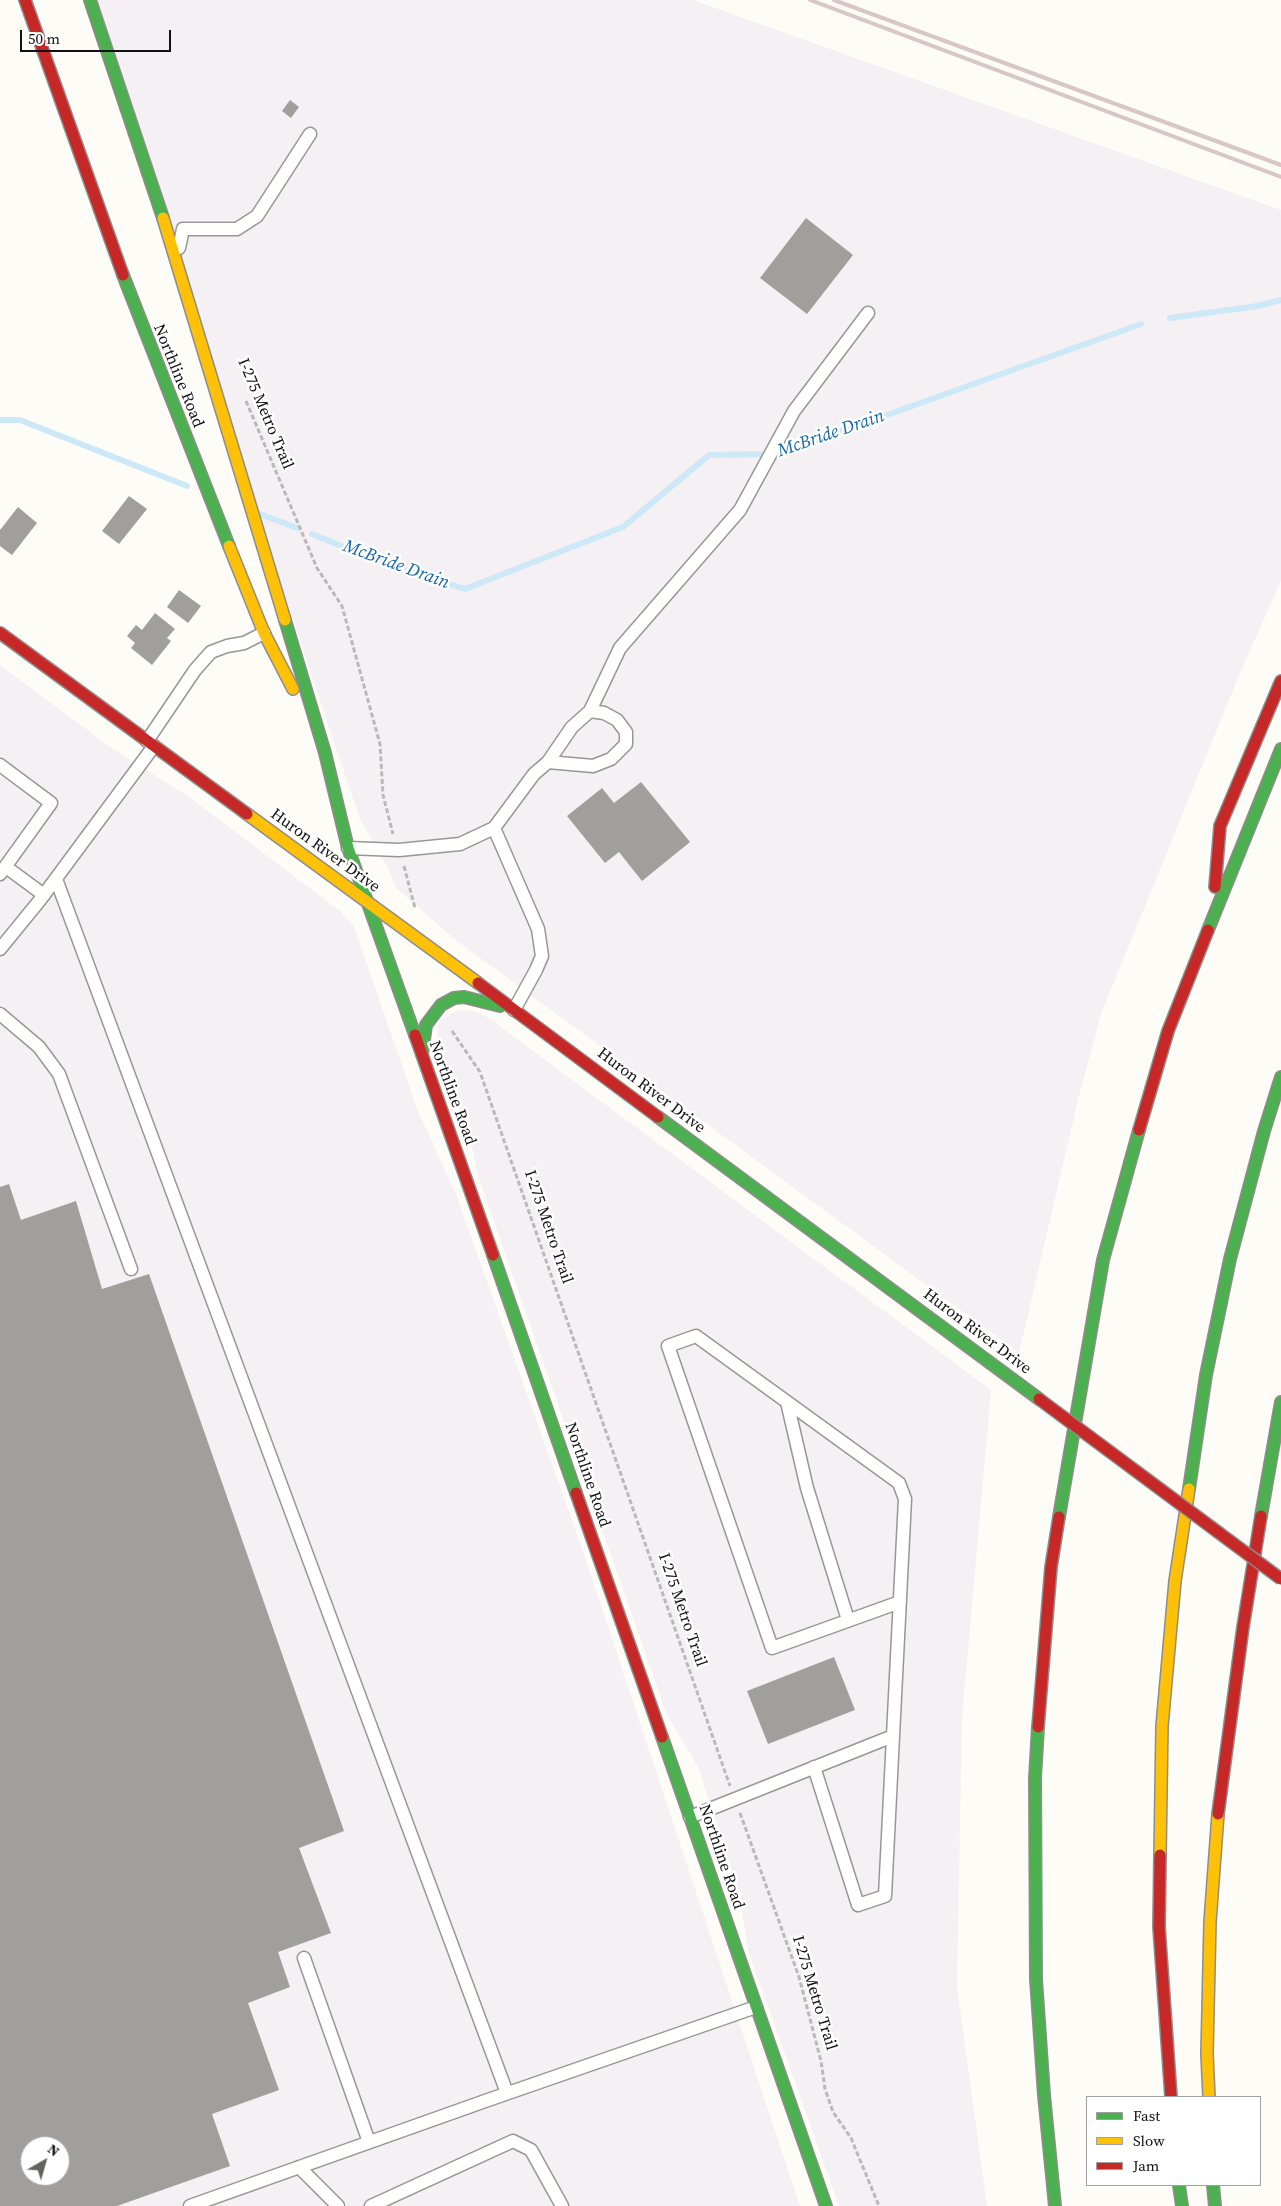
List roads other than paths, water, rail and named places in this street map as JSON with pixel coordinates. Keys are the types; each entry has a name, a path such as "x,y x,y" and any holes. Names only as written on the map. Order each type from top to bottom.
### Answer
{"main road":[{"name":"Northline Road","path":"25,0 138,318 264,632 325,753"},
{"name":"Northline Road","path":"90,0 177,260 325,753 348,848 826,2206"},
{"name":"Huron River Drive","path":"0,633 514,1010 1281,1579"},
{"path":"1213,915 1220,826 1281,681"},
{"path":"1055,2206 1044,2095 1036,1979 1035,1778 1040,1692 1051,1567 1103,1260 1168,1031 1281,749"},
{"path":"422,1056 426,1025 440,1005 454,998 464,997 514,1010"},
{"path":"1171,2096 1165,2031 1159,1918 1162,1726 1173,1600 1210,1356 1230,1259 1264,1132 1281,1077"},
{"path":"1209,2096 1207,2054 1209,1960 1216,1838 1242,1636 1281,1402"},
{"path":"1180,2186 1182,2206"},
{"path":"1213,2186 1215,2206"}],"lane":[{"path":"177,260 183,229 237,229 257,216 310,134"},
{"path":"348,848 399,850 460,844 494,828 534,774 548,762 572,727 590,711 620,648 740,510 794,411 868,313"},
{"path":"0,949 56,879 150,744 196,670 211,652 227,646 244,643 264,632"},
{"path":"548,762 593,766 611,759 626,744 626,732 617,720 604,713 590,711"},
{"path":"0,765 51,803 3,871 44,895"},
{"path":"494,828 538,929 542,956 514,1010"},
{"path":"56,879 507,2093"},
{"path":"0,1014 39,1047 59,1074 131,1269"},
{"path":"814,1767 858,1905 885,1896 900,1602 905,1499 899,1483 696,1336 668,1346 772,1648 900,1602"},
{"path":"787,1402 807,1488 848,1620"},
{"path":"690,1817 893,1736"},
{"path":"304,1958 369,2142"},
{"path":"190,2206 756,2007"},
{"path":"371,2206 513,2141 531,2150 562,2206"},
{"path":"299,2167 338,2206"}],"waterway":[{"name":"McBride Drain","path":"1170,318 1258,306 1281,300"},
{"name":"McBride Drain","path":"312,534 368,557 465,589 623,527 709,455 778,454 1141,324"},
{"name":"McBride Drain","path":"0,420 20,420 187,486"},
{"name":"McBride Drain","path":"260,514 297,528"}],"railway":[{"path":"810,0 1281,177"},
{"path":"834,0 1281,165"}]}
